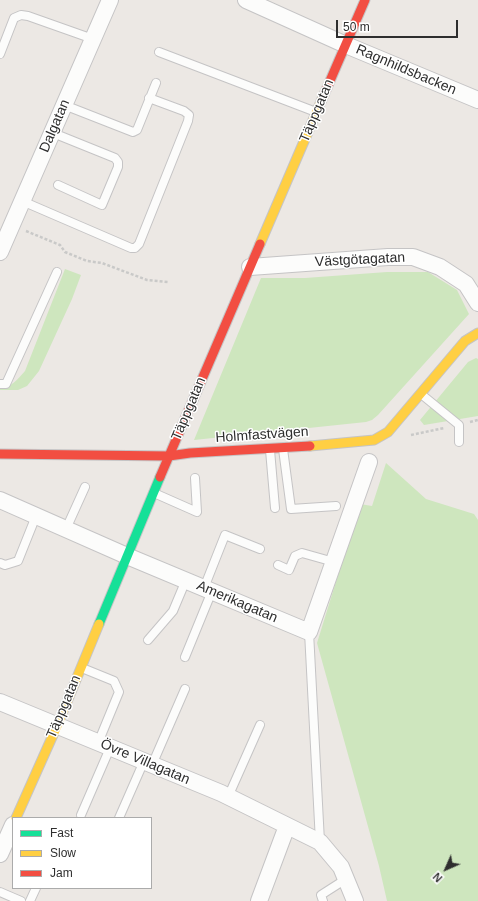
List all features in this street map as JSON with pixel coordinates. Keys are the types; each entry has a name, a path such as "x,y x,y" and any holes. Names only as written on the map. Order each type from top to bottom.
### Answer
{"street":[{"name":"Dalgatan","path":"0,252 110,0"},
{"name":"Ragnhildsbacken","path":"246,0 346,45 478,100"},
{"name":"Täppgatan","path":"16,817 57,726 153,493 365,0"},
{"name":"Västgötagatan","path":"250,267 388,257 413,257 440,267 466,284 478,303"},
{"name":"Holmfastvägen","path":"0,454 169,456 190,453 270,449 374,440 388,432 465,341 474,334 478,333"},
{"path":"308,632 369,462"},
{"name":"Amerikagatan","path":"0,500 66,530 308,632"},
{"name":"Övre Villagatan","path":"0,702 228,797 320,842 341,867 355,901"},
{"path":"259,901 287,826"},
{"path":"0,854 12,827"}],"lane":[{"path":"0,54 14,18 21,15 28,16 93,39"},
{"path":"159,52 316,113"},
{"path":"64,105 133,132 137,130 156,83"},
{"path":"22,201 131,248 135,248 139,244 188,121 188,116 184,111 149,98"},
{"path":"53,133 114,158 118,162 118,167 102,205 58,186"},
{"path":"0,384 6,384 57,272"},
{"path":"421,393 459,424 459,442"},
{"path":"283,448 291,508 336,506"},
{"path":"270,449 275,508"},
{"path":"153,493 197,512 195,478"},
{"path":"66,530 85,487"},
{"path":"0,563 5,565 18,561 36,516"},
{"path":"184,657 208,590 225,535 260,549"},
{"path":"278,565 289,570 295,556 302,553 334,562"},
{"path":"148,640 173,611 186,580"},
{"path":"308,632 320,842"},
{"path":"81,667 114,682 119,692 104,745 81,815"},
{"path":"120,817 185,689"},
{"path":"228,797 260,725"},
{"path":"323,901 321,895 346,879"},
{"path":"30,901 36,889"},
{"path":"0,892 21,901"}],"path":[{"path":"13,223 24,228 27,232 60,245 65,252 87,261 102,263 147,280 168,282"}],"green space":[{"path":"65,269 81,275 72,299 39,371 27,386 18,390 0,390 0,388 8,386 14,382 25,371"},
{"path":"387,272 428,272 457,290 469,314 378,415 372,420 366,422 194,440 261,278 305,278"},
{"path":"476,358 478,359 478,416 424,425 420,420 468,362"},
{"path":"386,463 426,499 474,514 478,520 478,901 387,901 379,866 317,643 360,504 372,506"}],"traffic: fast":[{"path":"99,624 160,477"}],"traffic: slow":[{"path":"260,244 323,97"},
{"path":"310,446 374,440 388,432 465,341 478,333"},
{"path":"16,817 57,726 99,624"}],"traffic: jam":[{"path":"323,97 365,0"},
{"path":"160,477 260,244"},
{"path":"0,454 169,456 190,453 310,446"}]}
